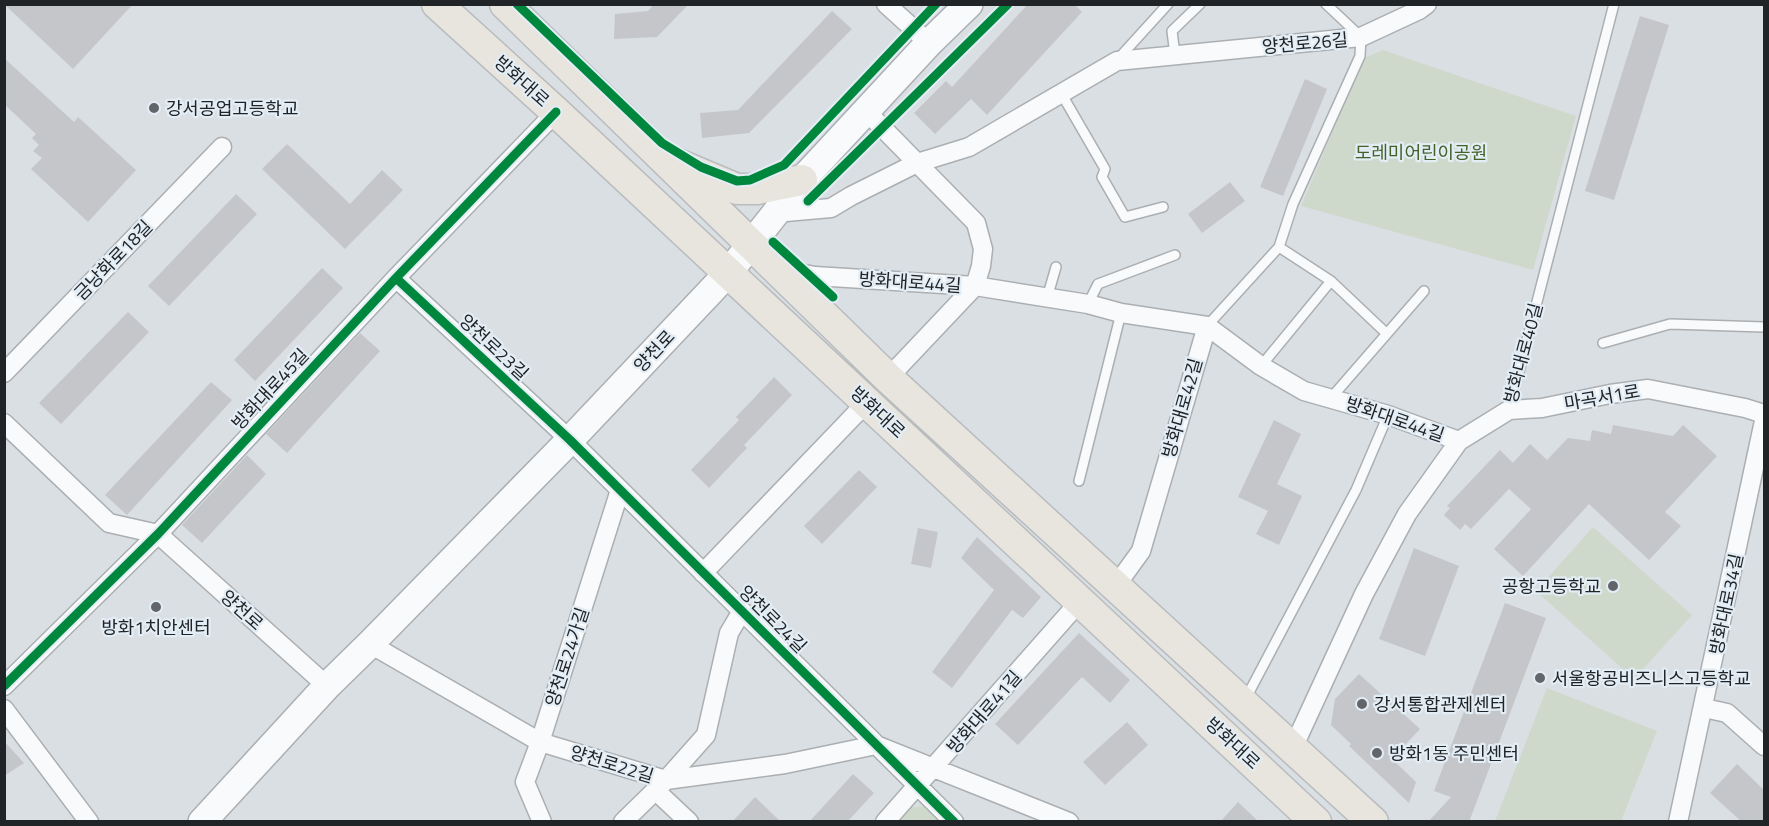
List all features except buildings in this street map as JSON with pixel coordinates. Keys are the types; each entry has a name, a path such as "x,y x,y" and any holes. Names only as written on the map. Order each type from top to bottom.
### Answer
{"main road":[{"name":"방화대로","path":"437,4 1082,600 1317,822"},
{"name":"방화대로","path":"505,4 657,156 888,378 1373,822"},
{"name":"양천로","path":"202,822 327,686 570,440 728,273 802,180 969,4"},
{"path":"657,156 736,189 757,189 802,180"}],"street":[{"path":"886,4 929,44"},
{"name":"양천로26길","path":"774,213 831,208 918,163 969,147 1117,61 1361,37 1419,10 1426,4"},
{"path":"866,111 976,223 983,249 975,286 888,378"},
{"name":"방화대로45길","path":"4,686 158,534 396,278 556,112"},
{"name":"금낭화로18길","path":"4,373 222,147"},
{"name":"방화대로44길","path":"773,268 815,276 975,286 1206,326 1261,366 1304,391 1388,416 1459,441"},
{"name":"양천로23길","path":"396,278 570,440"},
{"name":"방화대로42길","path":"1115,587 1141,551 1206,326"},
{"name":"마곡서1로","path":"1509,410 1542,408 1647,389 1745,408 1764,414"},
{"path":"703,573 867,402"},
{"name":"방화대로40길","path":"1293,750 1369,584 1407,514 1459,441 1509,410"},
{"name":"방화대로34길","path":"1678,822 1764,421"},
{"path":"4,423 109,523 158,534"},
{"name":"양천로24길","path":"570,440 954,822"},
{"name":"양천로24가길","path":"542,822 525,782 540,742 620,490"},
{"name":"양천로","path":"158,534 327,686"},
{"name":"방화대로41길","path":"885,822 1082,600"},
{"path":"623,822 706,735 729,633 742,611"},
{"name":"양천로22길","path":"370,644 540,742 660,785 785,764 876,745"},
{"path":"1704,708 1727,713 1764,746"},
{"path":"4,709 89,822"},
{"path":"876,745 1069,822"},
{"path":"660,785 689,822"}],"lane":[{"path":"1117,61 1168,4"},
{"path":"1175,55 1172,31 1200,4"},
{"path":"1326,4 1361,37"},
{"name":"방화대로40길","path":"1509,410 1614,4"},
{"name":"방화대로42길","path":"1206,326 1279,247 1293,204 1360,57 1361,37"},
{"path":"1061,93 1105,169 1102,177 1125,217 1163,207"},
{"path":"1279,247 1331,282 1386,333"},
{"path":"1088,304 1098,284 1175,255"},
{"path":"1047,298 1056,267"},
{"path":"1261,366 1331,282"},
{"name":"방화대로44길","path":"1332,398 1424,291"},
{"path":"1078,481 1121,313"},
{"path":"1603,343 1670,324 1764,327"},
{"name":"방화대로","path":"1244,702 1356,490 1388,416"}],"green space":[{"name":"도레미어린이공원","path":"1383,50 1576,116 1533,270 1301,206 1364,58"},
{"path":"1593,527 1692,615 1634,679 1536,591"},
{"path":"1547,688 1657,731 1621,821 1495,821"},
{"path":"927,806 943,822 893,822 905,808"}],"cycle path":[{"path":"517,4 662,143 701,167 737,181 750,180 784,165 936,4"},
{"path":"808,201 1008,4"},
{"path":"4,686 158,534 396,278 556,112"},
{"path":"773,242 833,297"},
{"path":"396,278 570,440 954,822"}],"place":[{"name":"강서공업고등학교","path":"154,108"},
{"name":"공항고등학교","path":"1613,586"},
{"name":"방화1치안센터","path":"156,607"},
{"name":"서울항공비즈니스고등학교","path":"1540,678"},
{"name":"강서통합관제센터","path":"1362,704"},
{"name":"방화1동 주민센터","path":"1377,753"}]}
